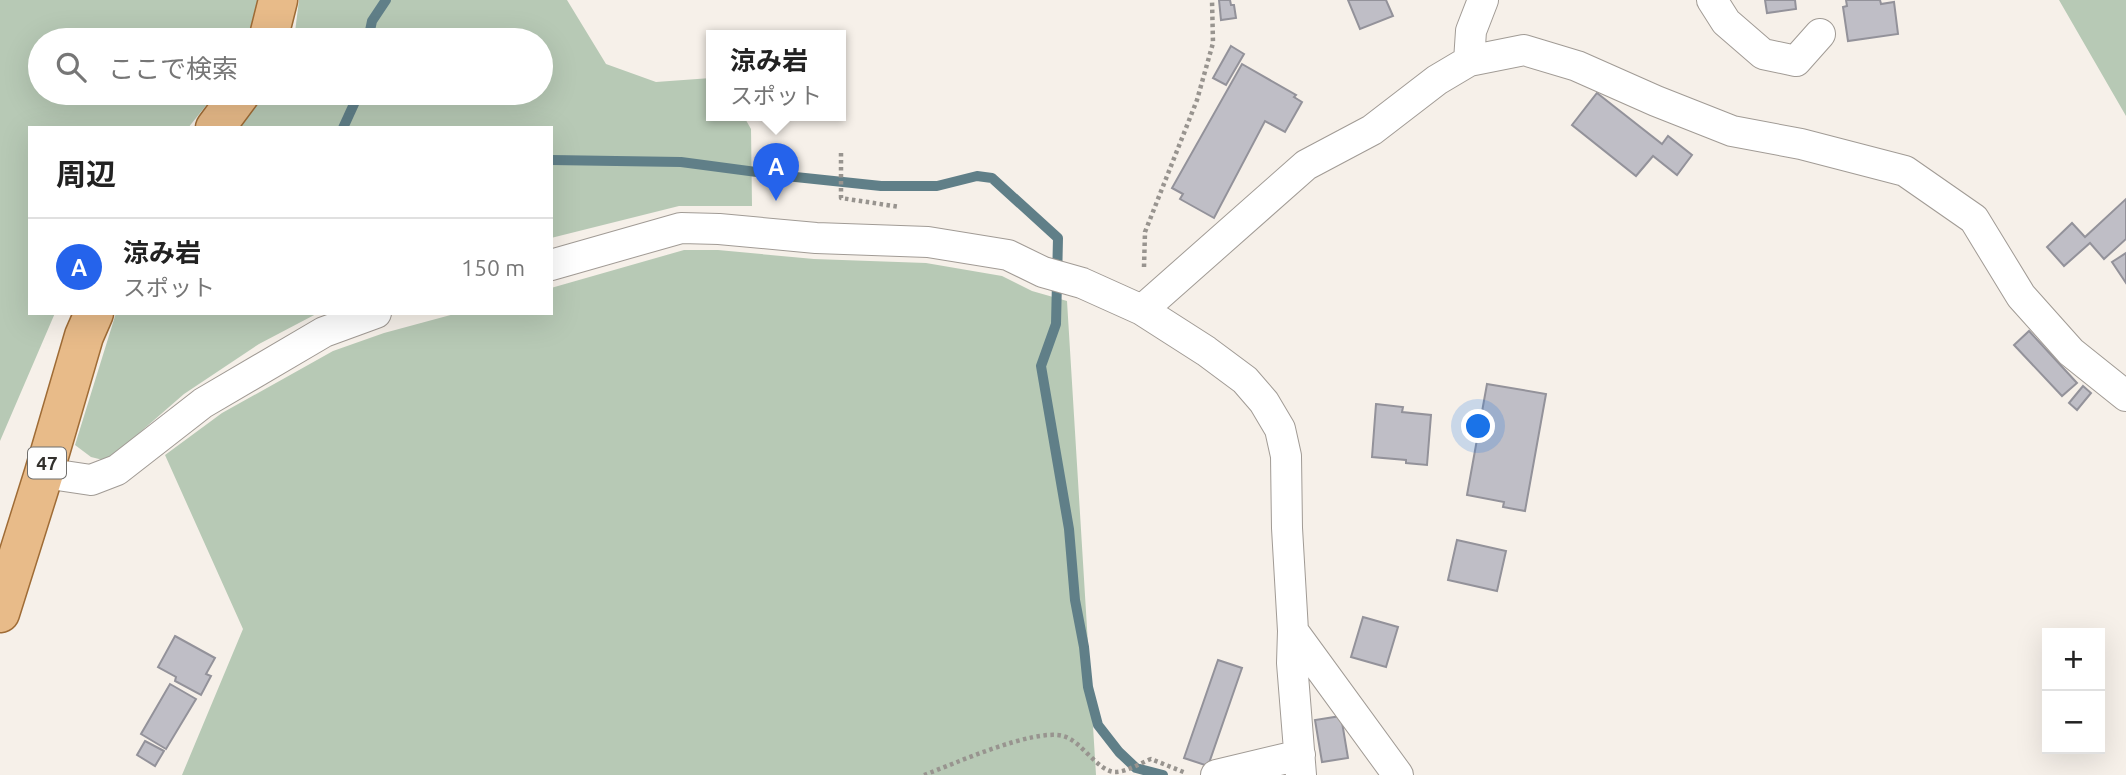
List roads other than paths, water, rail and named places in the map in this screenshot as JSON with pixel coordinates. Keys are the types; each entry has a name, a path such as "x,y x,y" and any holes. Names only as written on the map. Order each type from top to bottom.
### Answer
{"main road":[{"path":"271,28 278,0"},
{"path":"216,126 232,105"},
{"name":"47","path":"0,612 44,474 83,336 93,315"}],"street":[{"path":"1469,61 1471,31 1483,0"},
{"path":"1712,0 1726,22 1763,54 1796,61 1820,34"},
{"path":"1142,310 1306,165 1372,130 1437,80 1469,61 1524,50 1577,66 1732,131 1801,144 1905,171 1974,219 2021,296 2071,352 2126,396"},
{"path":"553,264 681,228 816,238 928,242 1008,256 1043,272 1082,283 1142,310 1245,380 1264,402 1280,429 1286,456 1292,663 1300,765 1216,775"},
{"path":"44,474 91,480 117,470 203,402 324,332 371,315"},
{"path":"1293,631 1398,775"}],"waterway":[{"path":"371,28 386,0"},
{"path":"344,126 354,105"},
{"path":"553,160 681,162 881,186 937,186 977,176 992,178 1058,238 1056,324 1041,366 1069,529 1075,600 1088,687 1098,725 1119,752 1136,768 1163,775"}],"place":[{"name":"涼み岩","path":"776,201"}]}
